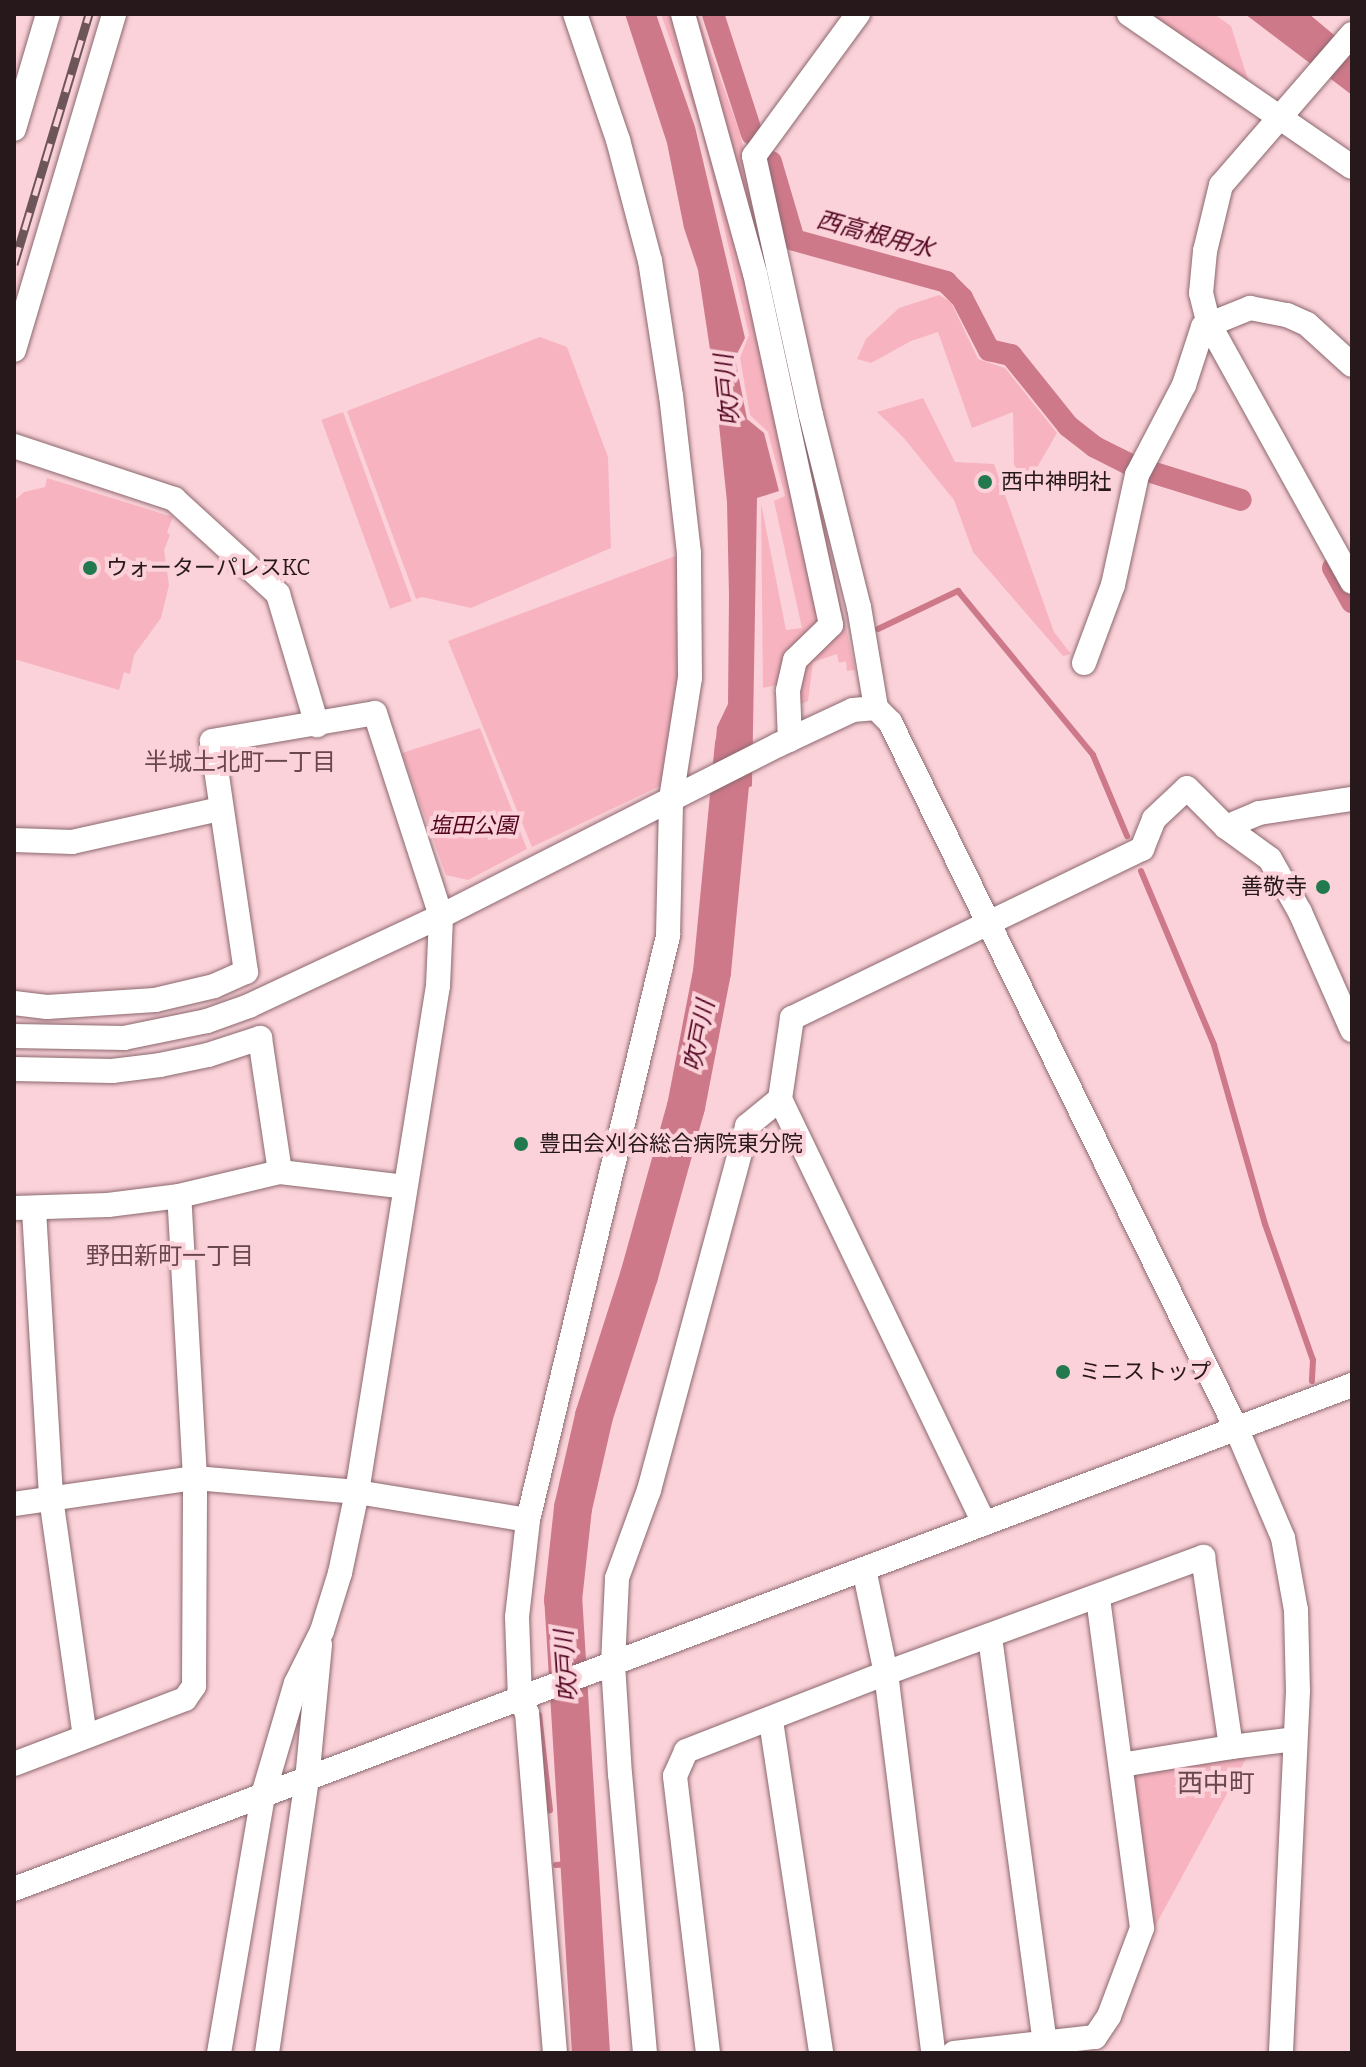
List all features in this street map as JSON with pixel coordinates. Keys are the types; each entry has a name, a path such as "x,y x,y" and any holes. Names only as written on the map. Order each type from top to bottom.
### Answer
{"street":[{"path":"14,129 48,14"},
{"path":"14,350 114,14"},
{"path":"555,2053 527,1713 520,1699 517,1617 528,1520 668,936 690,678 689,553 671,396 650,261 618,140 575,14"},
{"path":"683,14 755,273 831,625 795,660 788,691 784,742"},
{"path":"858,14 754,156 811,415 859,607 876,708 890,722 989,923 1237,1430 1283,1538 1296,1610 1295,1739 1281,2053"},
{"path":"1129,14 1352,167"},
{"path":"1352,34 1299,99 1221,185 1205,251 1201,293 1208,322 1352,582"},
{"path":"1084,663 1113,585 1137,475 1173,409 1203,327 1208,322 1250,308 1287,315 1307,324 1352,365"},
{"path":"14,446 174,499 278,594 317,725"},
{"path":"14,1036 124,1038 207,1021 249,1006 441,916 784,742 853,710 876,708"},
{"path":"14,1003 47,1007 155,1000 214,986 246,972 212,741 375,713 441,916 438,986 357,1492 340,1573 322,1631 296,1683 263,1795 219,2053"},
{"path":"984,1523 780,1099 792,1018 1142,849 1154,819 1187,788 1226,827 1270,859 1300,912 1352,1030"},
{"path":"1226,827 1259,813 1352,799"},
{"path":"14,840 72,842 220,809"},
{"path":"14,1069 112,1071 160,1065 208,1055 260,1038 280,1172"},
{"path":"645,2053 613,1664 617,1578 649,1490 747,1126 780,1099"},
{"path":"85,1736 51,1498 24,1209 179,1196 280,1172 405,1187"},
{"path":"14,1764 185,1699 193,1689 195,1478 179,1196"},
{"path":"14,1889 1352,1385"},
{"path":"14,1504 195,1478 357,1492 528,1520"},
{"path":"708,2053 675,1776 686,1751 771,1721 886,1673 1203,1557 1231,1747"},
{"path":"864,1569 886,1673 933,2053"},
{"path":"954,2053 1095,2037 1109,2016 1142,1928 1098,1597"},
{"path":"267,2053 307,1780 322,1631"},
{"path":"990,1637 1045,2043"},
{"path":"771,1721 821,2053"},
{"path":"1121,1765 1295,1739"}],"green space":[{"path":"661,14 697,14 740,133 855,670 847,671 846,661 839,663 837,654 813,662 808,701 780,713 785,683 763,688 761,503 786,630 802,628 774,501 785,496 768,432 750,415 740,358 749,335 701,128"},
{"path":"1145,14 1214,14 1231,26 1250,86"},
{"path":"939,295 951,302 978,359 1005,368 1057,433 1028,483 1014,465 1013,412 972,428 938,332 911,341 871,363 857,359 866,339 899,308"},
{"path":"540,337 567,347 608,457 611,548 471,608 422,597 416,599 347,411"},
{"path":"923,398 955,462 994,464 1054,632 1071,654 1063,656 973,552 954,500 903,437 877,412"},
{"path":"343,412 412,601 390,609 321,420"},
{"name":"ウォーターパレスKC","path":"47,478 173,517 164,550 169,585 161,618 134,655 130,674 124,672 119,690 14,659 14,501 24,492 45,487"},
{"path":"678,555 680,675 668,778 660,786 532,847 448,641"},
{"name":"塩田公園","path":"480,728 527,849 468,880 446,875 402,753"},
{"path":"1248,1755 1153,1930 1132,1779 1138,1771"}],"water":[{"path":"625,14 656,14 695,127 745,338 735,358 747,419 764,433 779,491 757,498 752,786 710,805 717,727 728,704 727,502 714,376 698,270 684,228 667,143"},
{"path":"1245,14 1309,14 1352,50 1352,95"}],"waterway":[{"name":"西高根用水","path":"713,14 752,134"},
{"name":"西高根用水","path":"771,162 794,240 946,282 962,298 989,350 1011,355 1068,426 1095,447 1133,466"},
{"name":"西高根用水","path":"1148,471 1241,500"},
{"name":"西高根用水","path":"1333,568 1352,602"},
{"path":"878,629 958,591 1093,755 1127,836"},
{"name":"吹戸川","path":"591,2053 563,1600 573,1508 594,1416 639,1276 686,1107 712,972 734,745"},
{"path":"1141,871 1214,1045 1265,1224 1313,1360 1312,1381"},
{"path":"539,1715 550,1810"},
{"path":"556,1865 580,1863"}],"railway":[{"path":"14,264 89,14"}],"place":[{"name":"西中神明社","path":"985,482"},
{"name":"ウォーターパレスKC","path":"90,568"},
{"name":"善敬寺","path":"1323,887"},
{"name":"豊田会刈谷総合病院東分院","path":"521,1144"},
{"name":"ミニストップ","path":"1063,1372"}],"district":[{"name":"半城土北町一丁目","path":"240,763"},
{"name":"野田新町一丁目","path":"170,1257"},
{"name":"西中町","path":"1216,1784"}]}
